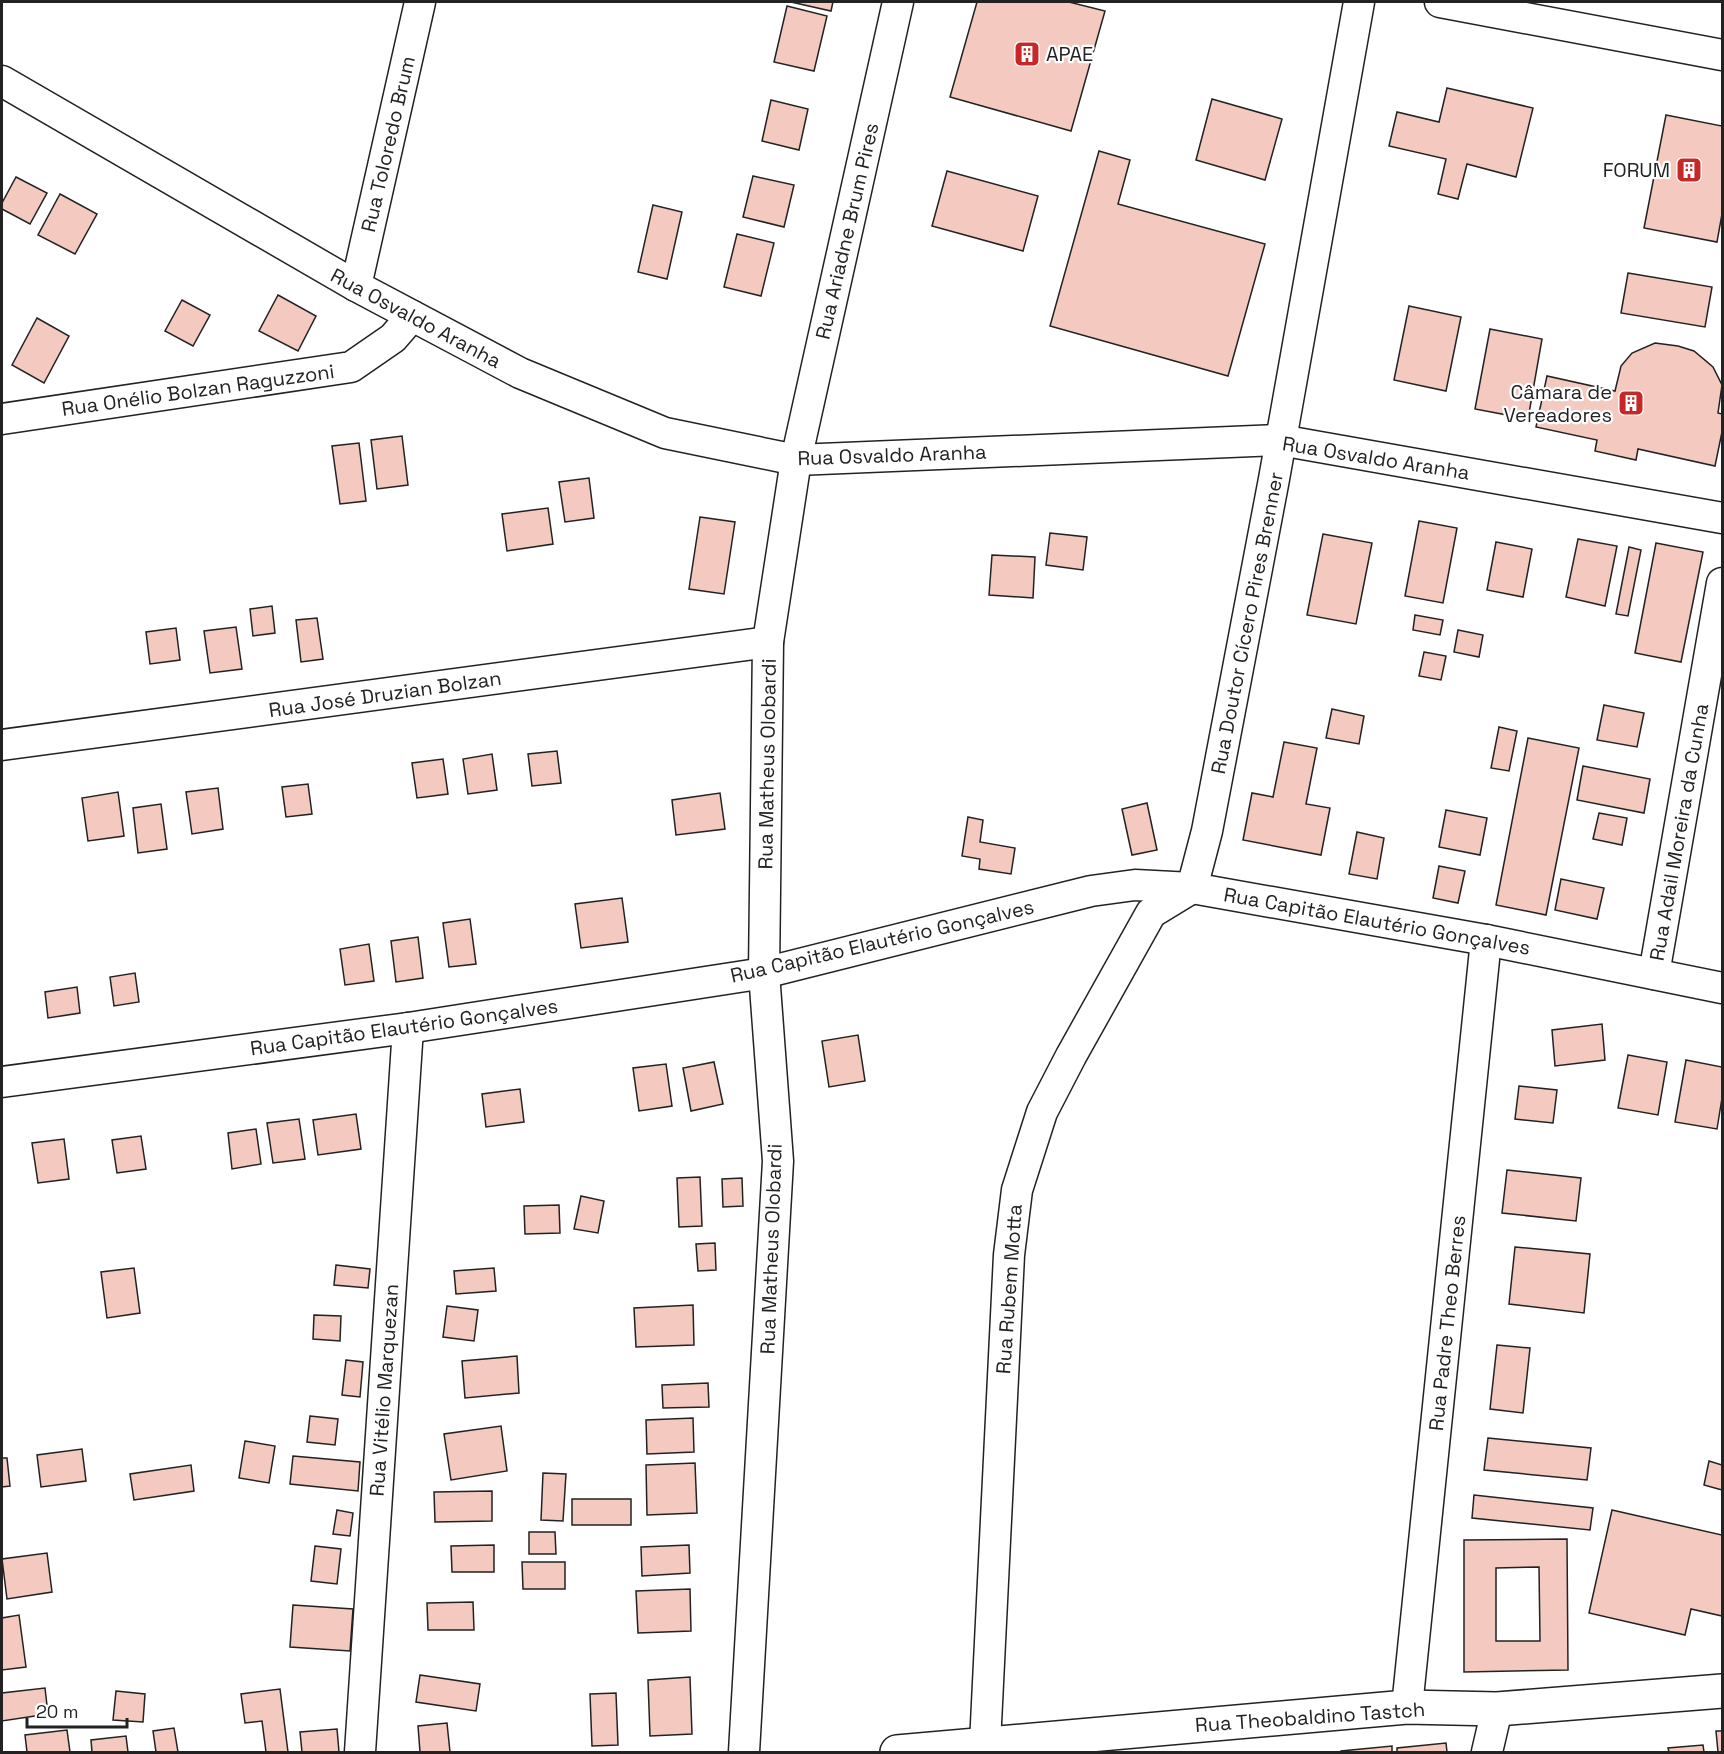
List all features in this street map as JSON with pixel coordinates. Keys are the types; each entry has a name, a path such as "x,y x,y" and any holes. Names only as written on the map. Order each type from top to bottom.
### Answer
{"street":[{"name":"Rua Toloredo Brum","path":"356,286 420,2"},
{"name":"Rua Ariadne Brum Pires","path":"796,460 898,2"},
{"name":"Rua Doutor Cícero Pires Brenner","path":"1192,888 1207,831 1359,2"},
{"path":"1440,2 1722,54"},
{"name":"Rua Osvaldo Aranha","path":"2,81 356,286 412,316 520,373 665,433 796,460 1280,440 1722,518"},
{"name":"Rua Onélio Bolzan Raguzzoni","path":"2,419 351,367 393,338 412,316"},
{"name":"Rua Matheus Olobardi","path":"744,1752 778,1161 764,973 768,642 796,460"},
{"name":"Rua Adail Moreira da Cunha","path":"1654,974 1722,583"},
{"name":"Rua José Druzian Bolzan","path":"2,745 768,642"},
{"name":"Rua Capitão Elautério Gonçalves","path":"2,1082 408,1028 764,973 1091,891 1135,885 1192,888 1486,940 1722,988"},
{"name":"Rua Rubem Motta","path":"985,1744 1009,1255 1017,1190 1042,1112 1151,913 1192,888"},
{"name":"Rua Padre Theo Berres","path":"1407,1707 1486,940"},
{"name":"Rua Vitélio Marquezan","path":"360,1752 408,1028"},
{"name":"Rua Theobaldino Tastch","path":"897,1752 1407,1707 1497,1709 1722,1691"},
{"path":"1487,1752 1497,1709"}],"building":[{"path":"791,2 833,2 831,11"},
{"name":"APAE","path":"977,2 1069,2 1105,11 1071,131 950,97"},
{"path":"787,6 827,16 814,71 774,62"},
{"path":"1447,88 1533,108 1516,177 1467,164 1458,199 1438,194 1446,159 1389,146 1397,112 1439,122"},
{"path":"1212,99 1282,119 1265,180 1196,160"},
{"path":"771,100 808,109 799,150 762,141"},
{"name":"FORUM","path":"1666,115 1722,126 1722,214 1717,242 1644,228"},
{"path":"1099,151 1130,160 1118,204 1265,244 1228,376 1050,326"},
{"path":"947,171 1038,196 1023,251 932,226"},
{"path":"753,176 794,185 784,227 743,217"},
{"path":"16,177 47,193 30,224 2,209 2,203"},
{"path":"60,194 97,214 75,254 38,235"},
{"path":"653,205 682,212 667,279 638,272"},
{"path":"737,234 774,243 761,296 724,287"},
{"path":"1628,273 1712,287 1705,327 1621,313"},
{"path":"278,295 316,316 298,351 259,331"},
{"path":"182,300 210,315 193,346 165,331"},
{"path":"1409,306 1461,317 1446,391 1394,380"},
{"path":"37,318 69,336 44,383 12,365"},
{"path":"1490,329 1542,339 1528,419 1475,409"},
{"name":"Câmara de Vereadores","path":"1655,343 1694,351 1713,367 1722,385 1718,413 1722,414 1722,432 1715,466 1638,449 1636,460 1595,451 1597,440 1536,427 1547,376 1615,391 1621,366 1632,353"},
{"path":"402,436 408,485 377,489 371,440"},
{"path":"359,443 366,501 340,504 332,446"},
{"path":"589,478 594,518 565,522 559,482"},
{"path":"548,508 553,544 507,551 502,514"},
{"path":"700,517 735,522 724,594 689,589"},
{"path":"1419,521 1457,528 1443,603 1405,596"},
{"path":"1050,533 1087,537 1083,570 1046,565"},
{"path":"1323,534 1372,543 1356,624 1307,615"},
{"path":"1578,539 1617,546 1605,606 1566,597"},
{"path":"1496,542 1532,549 1523,597 1487,590"},
{"path":"1656,543 1703,552 1681,662 1635,653"},
{"path":"1629,547 1641,550 1628,616 1616,614"},
{"path":"992,555 1035,557 1033,598 989,595"},
{"path":"272,606 275,633 253,636 250,609"},
{"path":"1415,615 1443,620 1440,635 1413,630"},
{"path":"317,618 323,659 301,662 296,620"},
{"path":"236,627 242,669 210,673 204,631"},
{"path":"176,628 180,660 150,664 146,632"},
{"path":"1458,630 1483,635 1479,657 1454,652"},
{"path":"1424,652 1446,656 1441,680 1419,676"},
{"path":"1604,705 1644,713 1637,747 1597,740"},
{"path":"1332,709 1364,716 1359,744 1326,738"},
{"path":"1499,727 1517,731 1509,771 1491,768"},
{"path":"1528,738 1579,748 1546,915 1496,905"},
{"path":"1284,742 1317,748 1306,804 1330,808 1321,855 1243,840 1252,793 1273,797"},
{"path":"557,751 561,783 532,786 528,754"},
{"path":"492,754 497,790 468,794 463,759"},
{"path":"443,759 448,794 417,798 412,763"},
{"path":"1583,766 1650,779 1644,813 1577,800"},
{"path":"308,784 312,814 286,817 282,787"},
{"path":"218,788 223,829 192,834 186,792"},
{"path":"118,792 124,836 88,841 82,798"},
{"path":"720,793 725,829 676,835 672,800"},
{"path":"1147,803 1157,850 1132,855 1122,809"},
{"path":"161,804 167,849 138,853 133,808"},
{"path":"1446,810 1487,818 1480,855 1439,847"},
{"path":"1599,813 1627,818 1622,845 1593,839"},
{"path":"968,817 983,820 980,842 1015,848 1011,874 979,869 980,859 962,856"},
{"path":"1357,832 1384,838 1377,879 1349,874"},
{"path":"1439,866 1465,871 1458,903 1433,898"},
{"path":"1561,879 1604,888 1597,919 1555,910"},
{"path":"622,898 628,942 581,948 575,904"},
{"path":"470,919 476,964 449,967 443,923"},
{"path":"418,937 423,978 396,982 391,941"},
{"path":"369,944 374,981 345,985 340,949"},
{"path":"135,973 139,1002 114,1006 110,977"},
{"path":"77,987 80,1013 48,1018 45,992"},
{"path":"1602,1024 1605,1060 1555,1066 1552,1030"},
{"path":"858,1035 865,1081 829,1087 822,1041"},
{"path":"1628,1055 1667,1062 1658,1115 1618,1108"},
{"path":"1686,1060 1722,1067 1722,1098 1717,1129 1675,1122"},
{"path":"714,1062 723,1104 691,1111 683,1068"},
{"path":"666,1064 672,1106 639,1111 633,1068"},
{"path":"1519,1086 1557,1090 1553,1123 1515,1119"},
{"path":"520,1089 524,1122 486,1127 482,1094"},
{"path":"356,1114 361,1149 318,1155 313,1120"},
{"path":"299,1119 305,1159 273,1163 267,1123"},
{"path":"256,1129 261,1164 232,1169 228,1133"},
{"path":"141,1136 146,1169 117,1173 112,1140"},
{"path":"64,1139 69,1179 38,1183 32,1143"},
{"path":"1507,1170 1581,1178 1576,1221 1502,1213"},
{"path":"700,1177 702,1226 679,1227 677,1178"},
{"path":"742,1178 743,1206 723,1207 722,1179"},
{"path":"581,1196 604,1201 598,1233 574,1229"},
{"path":"559,1205 560,1233 525,1234 524,1206"},
{"path":"715,1243 716,1270 698,1271 696,1244"},
{"path":"1515,1247 1590,1254 1584,1313 1509,1304"},
{"path":"336,1265 370,1269 368,1288 334,1285"},
{"path":"134,1268 140,1313 107,1318 101,1272"},
{"path":"494,1268 496,1291 456,1294 454,1271"},
{"path":"693,1305 694,1345 636,1347 634,1308"},
{"path":"447,1306 478,1310 474,1341 443,1337"},
{"path":"314,1315 341,1316 340,1341 313,1339"},
{"path":"1497,1345 1530,1348 1523,1413 1490,1409"},
{"path":"517,1356 519,1393 465,1398 462,1361"},
{"path":"346,1360 363,1362 360,1397 342,1395"},
{"path":"708,1383 709,1407 663,1408 662,1385"},
{"path":"310,1416 338,1419 335,1445 307,1442"},
{"path":"693,1418 694,1452 647,1454 646,1420"},
{"path":"501,1426 507,1471 451,1480 444,1434"},
{"path":"1488,1438 1591,1448 1587,1480 1484,1470"},
{"path":"245,1441 275,1446 269,1483 239,1478"},
{"path":"82,1449 86,1481 41,1487 37,1455"},
{"path":"293,1456 360,1462 358,1491 290,1484"},
{"path":"2,1458 7,1458 10,1486 2,1487"},
{"path":"1709,1461 1722,1465 1722,1490 1704,1485"},
{"path":"695,1463 697,1513 647,1515 646,1465"},
{"path":"191,1465 194,1491 134,1500 130,1474"},
{"path":"543,1473 566,1474 563,1521 541,1520"},
{"path":"492,1491 492,1521 435,1522 434,1492"},
{"path":"1474,1495 1593,1508 1590,1530 1472,1518"},
{"path":"572,1499 631,1499 631,1525 572,1525"},
{"path":"337,1510 353,1513 350,1536 333,1534"},
{"path":"1612,1510 1722,1535 1722,1616 1691,1609 1685,1635 1589,1613"},
{"path":"529,1532 555,1532 556,1554 529,1554"},
{"path":"1567,1539 1568,1670 1464,1672 1464,1540","holes":["1539,1567 1540,1641 1496,1641 1496,1568"]},
{"path":"494,1545 494,1572 452,1572 451,1546"},
{"path":"689,1545 690,1573 642,1576 641,1547"},
{"path":"315,1546 341,1549 337,1584 311,1581"},
{"path":"47,1553 52,1592 7,1599 2,1559"},
{"path":"522,1562 565,1562 565,1589 523,1589"},
{"path":"690,1589 691,1631 638,1633 636,1591"},
{"path":"473,1602 474,1630 428,1630 427,1603"},
{"path":"293,1605 353,1609 350,1651 290,1647"},
{"path":"19,1615 26,1667 2,1670 2,1618"},
{"path":"420,1675 480,1684 476,1711 416,1702"},
{"path":"690,1677 692,1734 650,1736 648,1680"},
{"path":"45,1688 48,1714 2,1721 2,1693"},
{"path":"280,1689 288,1752 266,1752 262,1721 245,1723 241,1694"},
{"path":"116,1691 145,1694 143,1722 113,1720"},
{"path":"616,1693 618,1745 592,1746 590,1694"},
{"path":"447,1723 450,1752 420,1752 418,1726"},
{"path":"174,1728 178,1752 156,1752 153,1731"},
{"path":"337,1729 339,1752 302,1752 300,1732"},
{"path":"67,1730 70,1752 27,1752 25,1735"},
{"path":"1716,1731 1722,1731 1722,1752 1718,1752"},
{"path":"126,1736 128,1752 92,1752 91,1740"},
{"path":"1446,1743 1447,1752 1397,1752 1397,1748"},
{"path":"1703,1745 1704,1752 1669,1752 1668,1748"},
{"path":"1392,1746 1392,1752 1341,1752 1341,1751"}],"place":[{"name":"APAE","path":"1027,54"},
{"name":"FORUM","path":"1689,170"},
{"name":"Câmara de Vereadores","path":"1631,403"}]}
